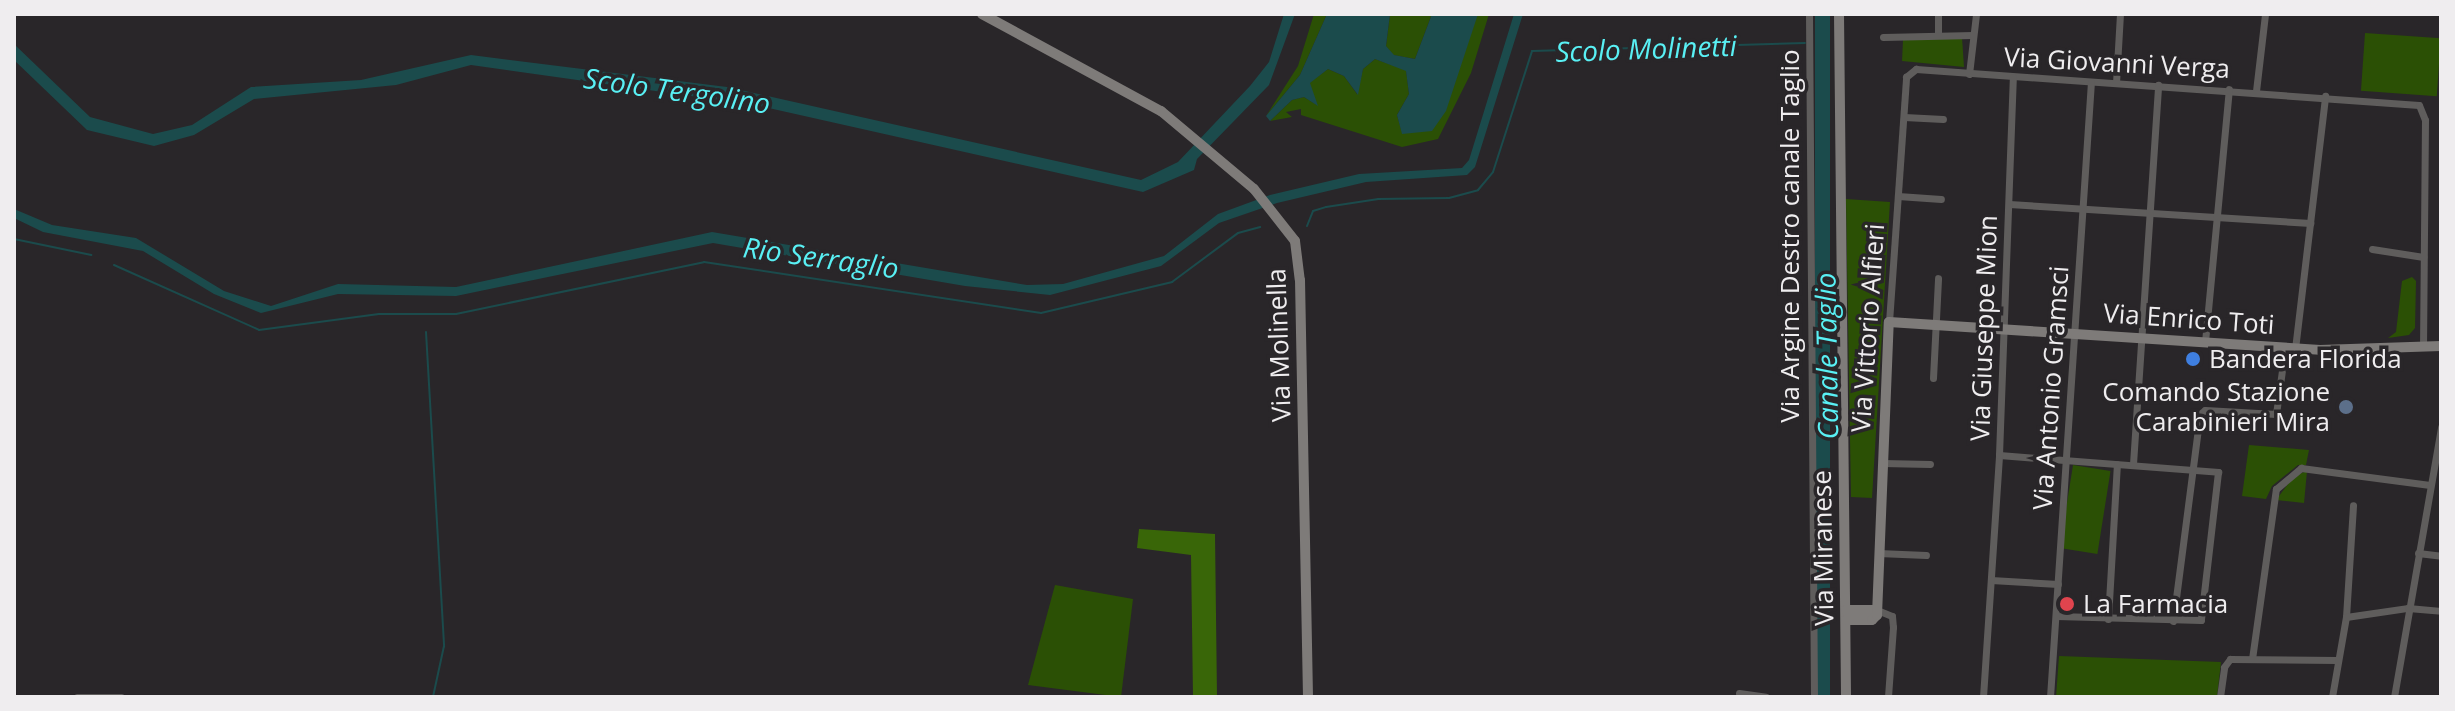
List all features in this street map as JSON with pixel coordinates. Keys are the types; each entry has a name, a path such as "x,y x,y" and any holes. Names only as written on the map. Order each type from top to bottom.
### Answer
{"street":[{"name":"Via Molinella","path":"982,14 1141,97 1208,156 1254,189 1277,214 1295,241 1300,272 1308,697"},
{"name":"Via Argine Destro canale Taglio","path":"1809,14 1814,697"},
{"name":"Via Miranese","path":"1839,14 1846,697"},
{"path":"1938,14 1938,33"},
{"path":"1969,74 1976,14"},
{"path":"2116,83 2120,14"},
{"path":"2256,91 2265,14"},
{"path":"1883,37 1938,33 1973,35"},
{"name":"Via Giovanni Verga","path":"1908,74 1916,69 2414,102 2423,110 2423,346"},
{"name":"Via Vittorio Alfieri","path":"1888,697 1893,627 1892,616 1877,610 1878,553 1889,322 1908,74"},
{"name":"Via Giuseppe Mion","path":"1983,697 1999,455 2013,77"},
{"name":"Via Antonio Gramsci","path":"2050,697 2091,82"},
{"path":"2133,464 2158,85"},
{"path":"2205,342 2229,89"},
{"path":"2173,621 2202,411 2276,414 2310,223 2325,96"},
{"path":"1904,117 1943,119"},
{"name":"Via Vittorio Alfieri","path":"1898,196 1941,199"},
{"path":"2009,204 2310,223"},
{"path":"2372,249 2423,257"},
{"path":"1933,378 1938,278"},
{"name":"Via Enrico Toti","path":"1889,322 2290,348 2441,346"},
{"path":"2394,697 2430,485 2437,469 2441,427"},
{"path":"1999,455 2218,472 2202,618 2173,621 2056,616"},
{"name":"Via Vittorio Alfieri","path":"1882,463 1930,464"},
{"path":"2108,619 2117,464"},
{"path":"2252,659 2271,500 2295,470 2308,468 2430,485"},
{"path":"2332,697 2346,617 2353,505"},
{"path":"1878,553 1926,555"},
{"path":"2418,553 2441,556"},
{"path":"1991,580 2058,584"},
{"path":"2346,617 2408,608 2441,611"},
{"path":"1846,615 1877,610"},
{"path":"2220,697 2226,662 2252,659 2337,660"},
{"path":"1739,693 1766,697"},
{"path":"77,697 121,697"}],"green space":[{"path":"1314,14 1327,14 1300,75 1266,116 1298,66"},
{"path":"1390,14 1432,14 1415,59 1393,55 1386,46"},
{"path":"1478,14 1489,14 1471,73 1438,139 1402,147 1301,115 1301,109 1286,112 1292,117 1270,121 1292,100 1304,97 1317,105 1309,83 1328,69 1344,76 1357,94 1363,69 1375,59 1406,70 1409,94 1397,115 1401,129"},
{"path":"2365,33 2441,38 2437,96 2361,91"},
{"path":"1962,37 1964,67 1902,61 1903,40"},
{"path":"1846,199 1890,202 1872,498 1851,497"},
{"path":"2412,277 2416,281 2415,328 2409,335 2388,338 2396,332 2402,281"},
{"path":"2249,445 2309,450 2306,465 2298,465 2272,486 2266,499 2242,496"},
{"path":"2073,465 2111,471 2097,554 2060,548"},
{"path":"2307,471 2304,503 2276,500 2294,476"},
{"path":"1139,529 1215,534 1217,697 1193,697 1191,555 1137,548"},
{"path":"1055,585 1133,599 1121,697 1028,685"},
{"path":"2059,656 2221,662 2217,697 2056,697"}],"water":[{"name":"Scolo Tergolino","path":"1284,14 1295,14 1269,85 1197,159 1194,170 1143,192 755,105 471,65 396,85 254,99 194,135 154,146 87,130 14,60 14,44 90,117 153,134 192,125 251,87 361,80 471,55 727,87 1141,180 1178,162 1250,86 1269,62"},
{"path":"1327,14 1390,14 1386,46 1394,55 1415,59 1432,14 1478,14 1446,111 1432,131 1402,134 1397,115 1409,94 1406,71 1375,59 1363,69 1358,95 1344,76 1328,69 1310,83 1318,106 1304,97 1292,100 1270,121 1266,116 1300,75"},
{"name":"Rio Serraglio","path":"1514,14 1523,14 1475,167 1467,175 1366,182 1277,203 1219,223 1161,266 1050,295 965,286 713,243 456,296 338,294 261,313 214,294 143,251 43,232 14,218 14,209 52,225 136,238 224,291 271,306 338,284 456,287 712,232 1027,285 1063,284 1164,256 1218,214 1270,195 1359,174 1462,168 1469,160"},
{"name":"Canale Taglio","path":"1815,14 1830,14 1830,697 1815,697"}],"waterway":[{"name":"Scolo Molinetti","path":"1307,226 1313,211 1326,207 1378,199 1449,198 1478,190 1493,172 1532,51 1805,43"},
{"name":"Rio Serraglio","path":"114,265 259,330 379,314 456,314 704,262 1041,313 1172,282 1238,233 1260,227"},
{"path":"14,239 91,255"},
{"path":"426,332 444,646 433,697"}],"place":[{"name":"Bandera Florida","path":"2193,359"},
{"name":"Comando Stazione Carabinieri Mira","path":"2346,407"},
{"name":"La Farmacia","path":"2067,604"}]}
